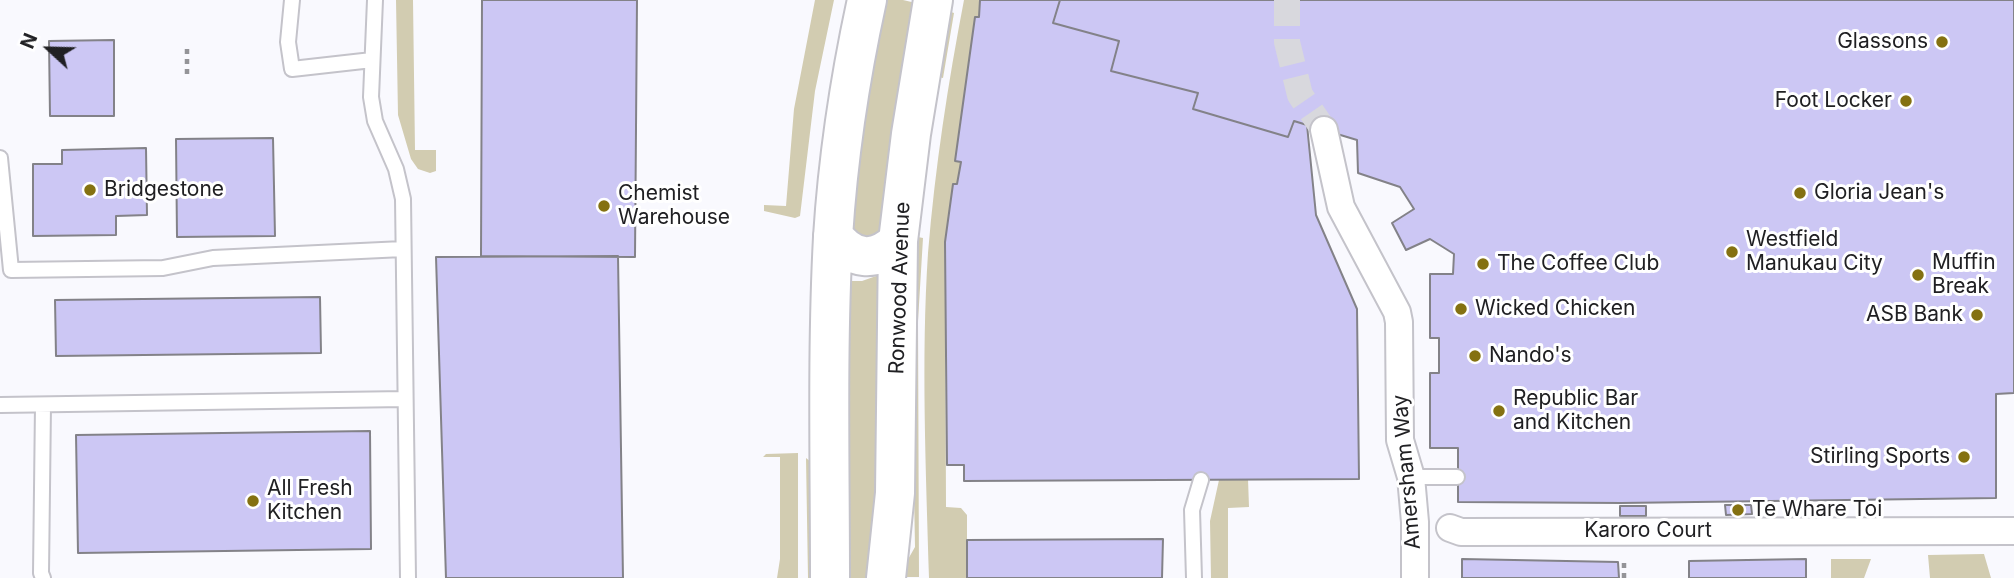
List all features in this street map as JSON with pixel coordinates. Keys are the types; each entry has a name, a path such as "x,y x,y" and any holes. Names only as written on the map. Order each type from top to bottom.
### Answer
{"main road":[{"path":"830,578 830,333 833,235 845,119 855,52 867,0"},
{"name":"Ronwood Avenue","path":"886,578 895,493 898,241 911,134 933,0"},
{"path":"833,235 849,253 859,256 888,250 898,241"}],"street":[{"name":"Amersham Way","path":"1324,130 1341,207 1397,312 1400,440 1411,477 1415,522 1415,578"},
{"name":"Karoro Court","path":"1450,528 1461,532 2014,531"}],"lane":[{"path":"292,0 288,42 292,69 372,60"},
{"path":"375,0 370,97 375,121 396,169 400,189 408,578"},
{"path":"0,158 5,270 163,268 213,258 403,249"},
{"path":"0,405 405,399"},
{"path":"43,405 43,578"},
{"path":"1411,477 1457,477"},
{"path":"1194,578 1192,510 1201,481"}],"path":[{"path":"187,45 187,74"}],"shaded area":[{"path":"396,0 413,0 415,150 436,150 436,171 430,173 418,169 411,159 398,115"},
{"path":"815,0 834,0 815,91 800,216 795,218 764,211 764,205 786,206 794,109"},
{"path":"878,0 903,0 920,4 886,229 866,237 853,230 846,216"},
{"path":"964,0 980,0 979,17 975,18 955,160 961,162 957,184 953,184 945,242 946,507 961,508 967,515 967,578 929,578 924,374 928,253 934,189"},
{"path":"942,9 954,13 943,78 938,77"},
{"path":"918,237 923,238 918,321 919,577 898,577 915,547 912,384"},
{"path":"879,275 875,578 842,578 846,281 862,281"},
{"path":"798,453 798,578 777,578 780,559 780,457 763,457 766,454"},
{"path":"806,458 811,462 813,578 808,578"},
{"path":"1248,479 1249,507 1228,508 1228,578 1211,578 1210,521 1219,480"},
{"path":"1984,554 1991,578 1930,578 1928,555"},
{"path":"1831,559 1871,559 1864,578 1831,578"}],"building":[{"path":"482,0 637,0 635,257 481,256"},
{"path":"980,0 1060,0 1053,23 1119,41 1111,71 1198,93 1193,109 1288,137 1294,121 1307,125 1316,215 1357,309 1359,479 964,481 964,465 947,465 945,242 953,184 957,184 961,162 955,161 975,17 979,17"},
{"name":"Westfield Manukau City","path":"1060,0 2014,0 2014,393 1996,394 1996,498 1621,503 1458,502 1458,448 1430,448 1430,373 1439,373 1439,338 1430,338 1430,274 1453,274 1454,254 1430,239 1406,250 1392,223 1414,209 1400,187 1358,173 1357,140 1294,121 1288,137 1193,109 1198,93 1111,71 1119,41 1053,23"},
{"path":"114,40 114,116 50,116 49,41"},
{"path":"273,138 275,236 177,237 176,139"},
{"name":"Bridgestone","path":"146,148 147,215 116,216 116,235 33,236 33,164 62,164 62,150"},
{"path":"618,256 623,578 446,578 436,257"},
{"path":"320,297 321,353 56,356 55,300"},
{"path":"370,431 371,549 78,553 76,435"},
{"name":"Te Whare Toi","path":"1725,505 1751,505 1752,514 1726,515"},
{"path":"1620,506 1646,506 1646,516 1620,516"},
{"path":"1163,539 1162,578 967,578 967,540"},
{"path":"1462,559 1618,562 1619,578 1462,578"},
{"path":"1806,559 1806,578 1689,578 1689,561"}],"tunnel":[{"path":"1287,0 1287,42 1300,95 1324,130"}],"place":[{"name":"Glassons","path":"1942,42"},
{"name":"Foot Locker","path":"1906,101"},
{"name":"Bridgestone","path":"90,190"},
{"name":"Gloria Jean's","path":"1800,193"},
{"name":"Chemist Warehouse","path":"604,206"},
{"name":"Westfield Manukau City","path":"1732,252"},
{"name":"The Coffee Club","path":"1483,264"},
{"name":"Muffin Break","path":"1918,275"},
{"name":"Wicked Chicken","path":"1461,309"},
{"name":"ASB Bank","path":"1977,315"},
{"name":"Nando's","path":"1475,356"},
{"name":"Republic Bar and Kitchen","path":"1499,411"},
{"name":"Stirling Sports","path":"1964,457"},
{"name":"All Fresh Kitchen","path":"253,501"},
{"name":"Te Whare Toi","path":"1738,510"}]}
